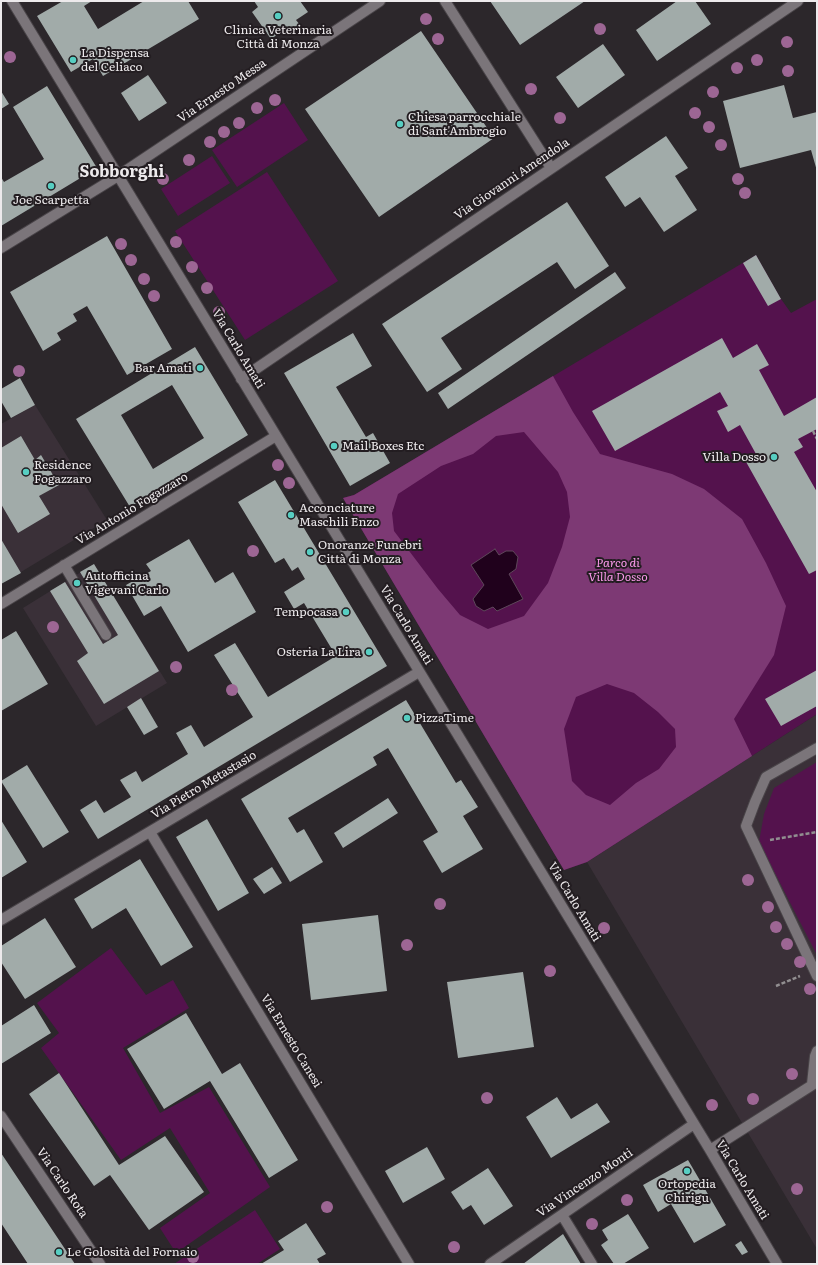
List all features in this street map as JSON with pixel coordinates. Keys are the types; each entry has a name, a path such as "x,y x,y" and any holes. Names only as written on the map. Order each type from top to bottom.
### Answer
{"street":[{"name":"Via Carlo Amati","path":"12,1 710,1150 777,1264"},
{"name":"Via Ernesto Messa","path":"1,248 118,176 380,1"},
{"path":"445,1 551,168"},
{"name":"Via Giovanni Amendola","path":"241,379 798,1"},
{"name":"Via Antonio Fogazzaro","path":"1,604 276,436"},
{"path":"64,565 106,635"},
{"name":"Via Pietro Metastasio","path":"1,920 419,672"},
{"path":"816,973 746,826 766,777 817,748"},
{"name":"Via Ernesto Canesi","path":"150,832 409,1264"},
{"path":"710,1150 750,1126 814,1083 815,1056 817,1051"},
{"name":"Via Carlo Rota","path":"1,1116 100,1264"},
{"name":"Via Vincenzo Monti","path":"490,1264 694,1124"},
{"path":"562,1215 592,1264"}],"path":[{"path":"813,431 817,439"},
{"path":"756,845 774,838 817,832"},
{"path":"776,986 816,973"}],"shaded area":[{"path":"35,405 107,520 1,584 1,424"},
{"path":"495,549 499,555 506,551 513,551 518,557 516,569 509,574 523,599 497,611 493,607 484,611 476,606 473,599 484,585 471,565"},
{"path":"94,564 167,683 96,726 23,608"},
{"path":"817,714 817,1249 587,862"}],"green space":[{"path":"284,103 308,140 237,187 212,150"},
{"path":"212,156 230,183 178,216 161,189"},
{"path":"267,172 338,281 245,340 175,231"},
{"name":"Parco di Villa Dosso","path":"756,255 781,299 791,313 817,299 817,714 587,862 564,870 343,498 354,495"},
{"path":"553,376 573,412 600,454 672,474 704,489 742,519 766,563 786,606 774,655 734,719 752,756 587,862 564,870 343,498 354,495","holes":["524,432 558,472 567,492 570,517 562,547 548,583 524,616 488,629 460,615 438,589 394,531 392,513 398,494 441,466 473,454 496,436","607,684 634,693 658,712 675,729 676,747 659,769 636,783 610,805 586,795 572,781 564,729 576,697"]},
{"path":"817,762 817,955 759,842 764,814 774,788"},
{"path":"111,948 146,995 173,980 189,1008 123,1048 160,1113 209,1087 270,1187 176,1253 160,1228 210,1193 170,1128 121,1160 41,1048 59,1033 37,1003"},
{"path":"255,1210 280,1249 257,1264 174,1264"}],"building":[{"path":"63,1 92,1 84,6 98,29 144,1 188,1 199,19 103,76 93,59 71,72 37,16"},
{"name":"Clinica Veterinaria Città di Monza","path":"254,1 300,1 308,12 296,20 300,25 288,33 285,29 271,39 252,12 258,7"},
{"path":"490,1 585,1 520,45"},
{"path":"677,1 695,1 711,24 657,61 636,30"},
{"name":"Chiesa parrocchiale di Sant'Ambrogio","path":"421,31 494,138 379,217 305,109"},
{"path":"603,44 625,75 578,108 556,77"},
{"path":"148,75 167,103 139,121 121,93"},
{"path":"784,85 793,118 817,112 817,171 811,150 740,168 723,101"},
{"path":"47,86 97,168 1,226 1,177 4,182 44,159 13,107"},
{"path":"1,91 9,104 1,109"},
{"path":"666,136 688,168 675,176 697,210 664,232 640,197 625,207 605,177"},
{"path":"567,202 609,266 575,289 557,262 441,338 462,369 427,392 382,324"},
{"path":"107,236 172,349 127,375 87,306 73,314 77,321 57,333 61,340 43,351 10,292"},
{"path":"756,255 781,299 768,306 743,263"},
{"path":"615,272 626,288 448,409 438,393"},
{"path":"353,333 372,366 336,387 366,437 373,433 390,463 350,486 284,373"},
{"name":"Villa Dosso","path":"722,338 733,358 757,344 769,365 759,370 784,416 817,397 817,429 798,439 803,447 794,452 817,492 817,570 809,574 745,460 756,454 740,425 728,432 717,411 728,406 720,392 615,451 592,411"},
{"path":"195,347 248,435 130,507 76,419","holes":["172,385 204,438 153,469 121,415"]},
{"path":"20,378 35,405 11,418 1,401 1,389"},
{"name":"Residence Fogazzaro","path":"21,436 35,460 41,455 59,485 39,496 50,514 18,533 1,504 1,448"},
{"path":"275,480 387,666 98,839 80,810 96,800 104,813 131,797 120,780 136,771 142,782 188,754 176,733 191,725 204,747 253,717 214,655 235,643 268,697 336,656 304,603 294,609 284,592 305,579 298,567 292,571 284,558 275,563 238,502"},
{"path":"1,539 21,573 1,584"},
{"path":"189,539 215,583 233,572 256,612 188,652 161,606 144,616 126,585 151,571 146,564"},
{"path":"94,564 159,671 104,704 77,661 88,653 50,591 65,582 103,644 118,635 80,572"},
{"path":"16,631 48,684 1,711 1,640"},
{"path":"817,670 817,706 781,726 765,699"},
{"path":"141,698 158,727 144,735 127,707"},
{"path":"406,700 456,783 461,780 478,807 463,816 483,849 442,873 423,841 438,832 388,748 373,757 377,765 288,818 297,833 304,829 323,862 290,882 241,799"},
{"path":"27,765 69,832 43,848 1,781"},
{"path":"388,798 398,813 343,848 334,833"},
{"path":"207,819 249,893 218,911 176,837"},
{"path":"1,820 27,862 1,878"},
{"path":"140,859 193,947 161,966 126,908 92,929 74,899"},
{"path":"272,867 282,883 264,894 253,879"},
{"path":"378,915 387,991 311,1000 302,924"},
{"path":"45,918 76,967 25,999 1,962 1,946"},
{"path":"523,972 534,1047 458,1058 447,982"},
{"path":"34,1005 51,1033 1,1064 1,1026"},
{"path":"186,1013 222,1074 240,1063 298,1160 269,1178 210,1081 164,1109 127,1049"},
{"path":"59,1073 119,1165 165,1136 204,1192 149,1230 110,1175 94,1186 29,1094"},
{"path":"557,1097 571,1119 597,1103 610,1122 551,1158 526,1117"},
{"path":"427,1147 445,1179 403,1203 385,1171"},
{"path":"1,1153 75,1264 28,1264 1,1223"},
{"path":"688,1160 726,1225 694,1243 671,1204 658,1212 643,1185"},
{"path":"488,1168 513,1206 484,1225 471,1205 463,1210 451,1192"},
{"path":"628,1214 649,1248 623,1264 614,1264 601,1245 608,1240 602,1230"},
{"path":"306,1223 326,1254 317,1259 320,1264 261,1264 284,1250 278,1241"},
{"path":"563,1234 581,1264 523,1264"},
{"path":"741,1241 748,1252 742,1255 735,1245"}],"place":[{"name":"Clinica Veterinaria Città di Monza","path":"278,16"},
{"name":"La Dispensa del Celiaco","path":"73,60"},
{"name":"Chiesa parrocchiale di Sant'Ambrogio","path":"400,124"},
{"name":"Joe Scarpetta","path":"51,186"},
{"name":"Bar Amati","path":"200,368"},
{"name":"Mail Boxes Etc","path":"334,446"},
{"name":"Villa Dosso","path":"774,457"},
{"name":"Residence Fogazzaro","path":"26,472"},
{"name":"Acconciature Maschili Enzo","path":"291,515"},
{"name":"Onoranze Funebri Città di Monza","path":"310,552"},
{"name":"Autofficina Vigevani Carlo","path":"77,583"},
{"name":"Tempocasa","path":"346,612"},
{"name":"Osteria La Lira","path":"369,652"},
{"name":"PizzaTime","path":"407,718"},
{"name":"Ortopedia Chirigu","path":"687,1171"},
{"name":"Le Golosità del Fornaio","path":"59,1252"}],"district":[{"name":"Sobborghi","path":"122,172"}]}
